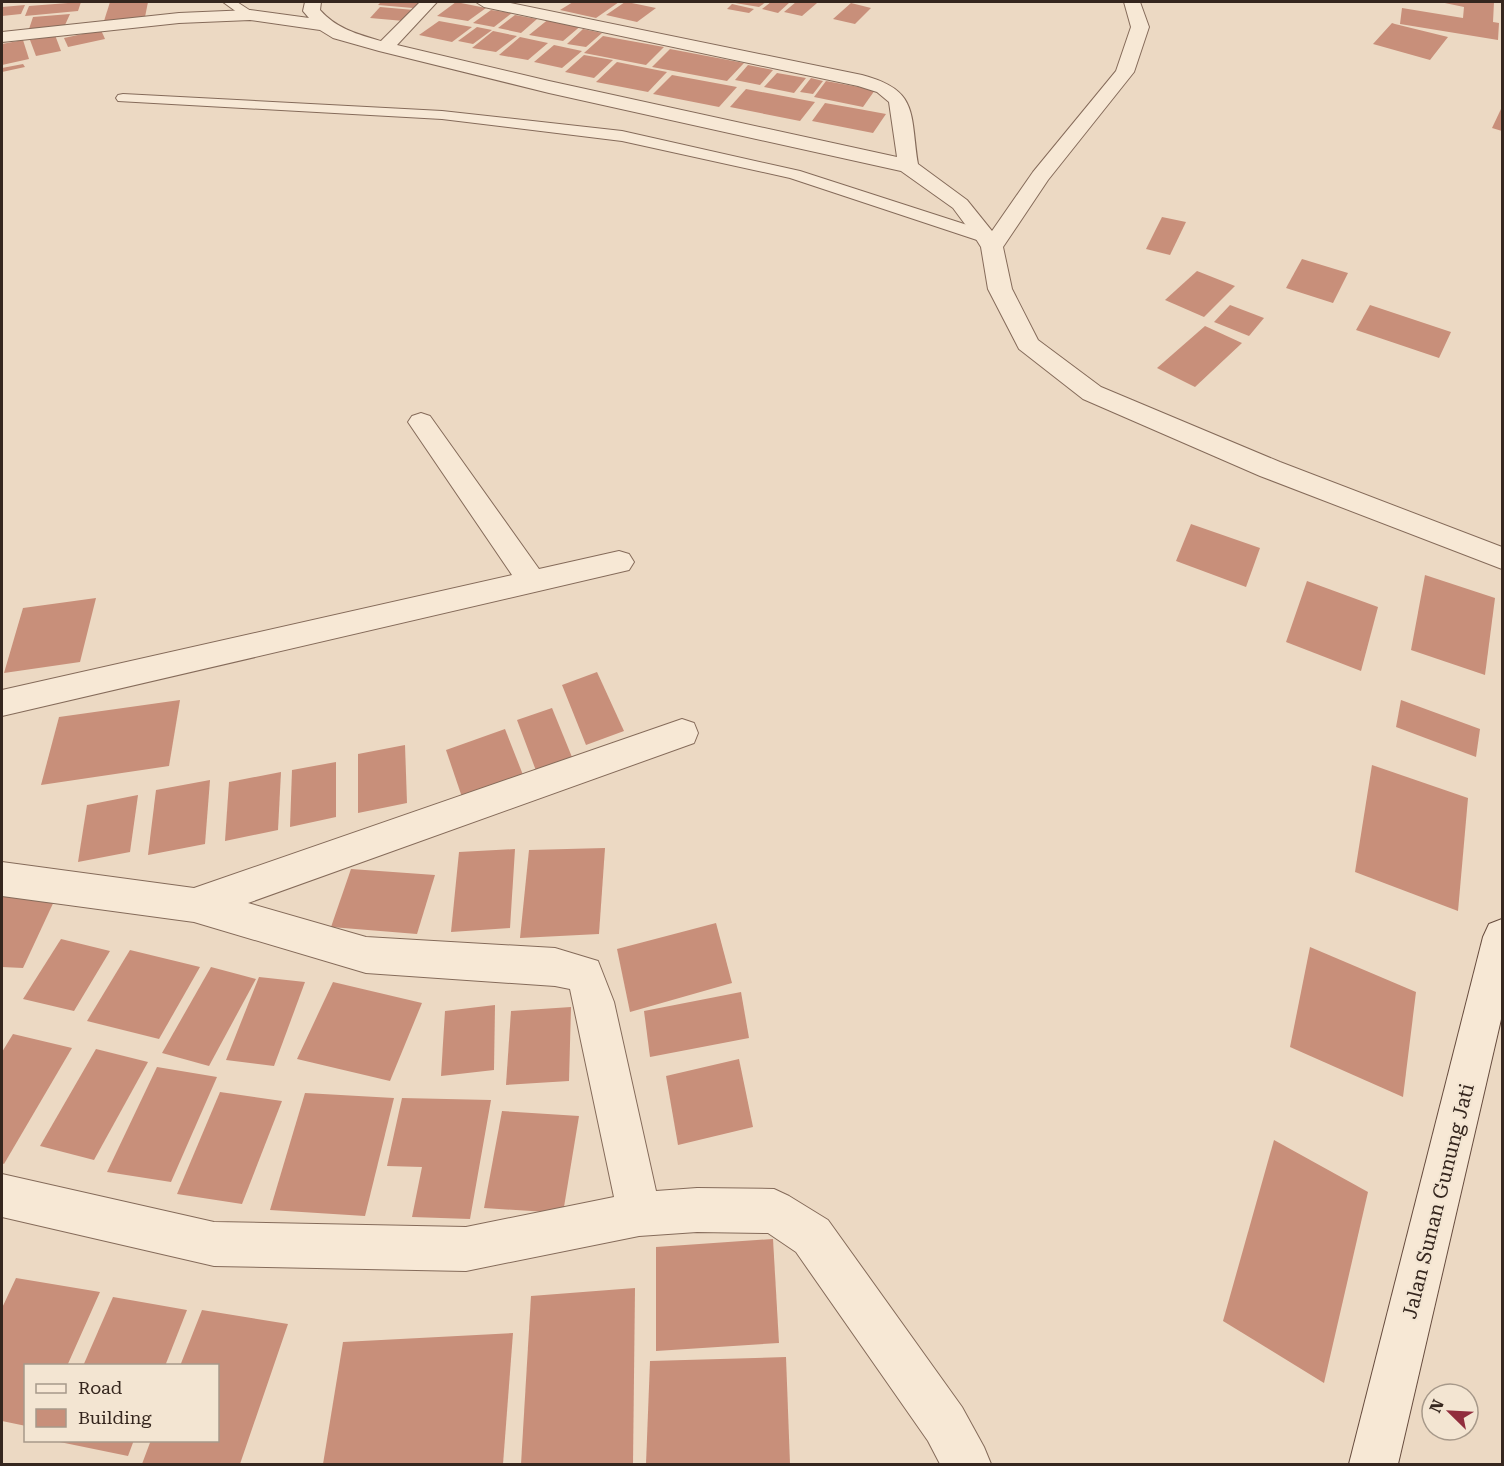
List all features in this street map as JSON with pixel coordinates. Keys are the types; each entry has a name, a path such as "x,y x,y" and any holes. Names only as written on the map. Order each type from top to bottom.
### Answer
{"street":[{"path":"313,2 311,11 325,26 339,34 385,47 561,90 908,166 960,204 989,242 1000,289 1028,344 1092,393 1270,469 1503,558"},
{"path":"385,47 429,2"},
{"path":"484,2 862,81 884,88 898,100 908,166"},
{"path":"989,242 1125,72 1140,27 1132,2"},
{"path":"2,37 179,18 250,15 325,26"},
{"path":"421,422 532,582"},
{"path":"2,703 619,562"},
{"path":"194,905 682,733"},
{"path":"2,879 194,905 366,956 555,967 584,974 594,1002 639,1214"},
{"name":"Jalan Sunan Gunung Jati","path":"1373,1464 1503,937"},
{"path":"2,1196 214,1244 466,1249 639,1214 697,1210 774,1211 812,1236 945,1425 967,1464"}],"lane":[{"path":"229,2 250,15"},
{"path":"123,98 442,115 622,136 794,174 989,242"}],"building":[{"path":"81,2 78,11 25,16 29,6"},
{"path":"110,2 148,2 145,17 104,21"},
{"path":"381,2 420,2 413,8 378,5"},
{"path":"456,2 486,8 468,21 437,16"},
{"path":"573,2 619,2 596,18 560,10"},
{"path":"625,2 656,8 637,22 606,15"},
{"path":"735,2 766,2 759,7"},
{"path":"771,2 790,2 778,13 762,9"},
{"path":"796,2 817,3 802,16 784,12"},
{"path":"1440,2 1494,2 1493,22 1499,23 1498,40 1400,24 1402,8 1463,18 1464,7"},
{"path":"851,3 871,8 855,24 833,19"},
{"path":"732,4 754,9 749,13 727,9"},
{"path":"25,5 21,14 2,16 2,7"},
{"path":"380,7 414,10 404,21 370,18"},
{"path":"491,10 512,13 494,27 473,23"},
{"path":"70,14 65,25 29,29 33,17"},
{"path":"515,15 537,19 521,33 498,28"},
{"path":"550,18 583,24 563,41 529,35"},
{"path":"439,21 472,27 452,42 419,35"},
{"path":"1392,23 1448,37 1430,60 1373,44"},
{"path":"477,27 492,30 473,44 458,41"},
{"path":"583,29 602,33 586,47 567,44"},
{"path":"101,30 105,39 68,47 64,38"},
{"path":"493,31 517,36 496,52 472,48"},
{"path":"55,35 61,51 36,56 30,40"},
{"path":"603,36 664,47 646,65 584,53"},
{"path":"520,37 548,43 528,60 499,55"},
{"path":"23,40 29,59 2,65 2,44"},
{"path":"554,45 582,51 562,68 534,62"},
{"path":"670,49 744,63 727,81 652,67"},
{"path":"584,55 613,60 594,78 565,72"},
{"path":"617,62 667,72 648,92 596,82"},
{"path":"23,64 25,67 2,72 2,68"},
{"path":"748,65 773,70 760,85 735,80"},
{"path":"777,73 806,78 794,93 764,87"},
{"path":"672,75 737,87 719,107 653,94"},
{"path":"811,78 823,81 813,94 800,92"},
{"path":"826,81 875,90 863,107 814,97"},
{"path":"746,89 815,102 800,121 730,107"},
{"path":"825,103 886,114 873,133 812,121"},
{"path":"1502,109 1502,131 1492,128"},
{"path":"1162,217 1186,222 1170,255 1146,249"},
{"path":"1302,259 1348,273 1333,303 1286,288"},
{"path":"1197,271 1235,286 1204,317 1165,300"},
{"path":"1230,305 1264,318 1249,336 1214,322"},
{"path":"1370,305 1451,332 1439,358 1356,330"},
{"path":"1205,326 1242,343 1195,387 1157,368"},
{"path":"1191,524 1260,548 1246,587 1176,561"},
{"path":"1425,575 1495,598 1485,675 1411,650"},
{"path":"1307,581 1378,607 1361,671 1286,642"},
{"path":"96,598 80,662 4,673 23,608"},
{"path":"597,672 624,731 586,745 562,685"},
{"path":"180,700 169,766 41,785 59,717"},
{"path":"1401,700 1480,729 1476,757 1396,727"},
{"path":"552,708 574,762 538,776 517,720"},
{"path":"505,729 525,780 464,803 446,750"},
{"path":"405,745 407,803 358,813 358,754"},
{"path":"336,762 336,817 290,827 292,770"},
{"path":"1372,765 1468,798 1458,911 1355,872"},
{"path":"281,772 278,830 225,841 229,782"},
{"path":"210,780 205,844 148,855 156,790"},
{"path":"138,795 130,852 78,862 87,805"},
{"path":"605,848 599,934 520,938 529,850"},
{"path":"515,849 510,928 451,932 459,852"},
{"path":"351,869 435,875 417,934 331,927"},
{"path":"2,895 56,897 23,968 2,967"},
{"path":"716,923 732,983 630,1012 617,949"},
{"path":"61,939 110,951 74,1011 23,999"},
{"path":"1310,947 1416,992 1403,1097 1290,1047"},
{"path":"130,950 200,967 159,1039 87,1021"},
{"path":"211,967 256,979 209,1066 162,1053"},
{"path":"259,977 305,982 274,1066 226,1060"},
{"path":"333,982 422,1003 390,1081 297,1059"},
{"path":"741,992 749,1038 650,1057 644,1011"},
{"path":"495,1005 494,1070 441,1076 445,1011"},
{"path":"571,1007 569,1081 506,1085 511,1011"},
{"path":"13,1034 72,1048 4,1164 2,1163 2,1052"},
{"path":"96,1049 148,1062 94,1160 40,1146"},
{"path":"739,1059 753,1127 678,1145 666,1076"},
{"path":"157,1067 217,1077 171,1182 107,1172"},
{"path":"220,1092 282,1101 242,1204 177,1194"},
{"path":"305,1093 394,1098 365,1216 270,1210"},
{"path":"402,1098 491,1100 470,1219 412,1217 422,1167 387,1166"},
{"path":"502,1111 579,1116 563,1213 484,1208"},
{"path":"1274,1140 1368,1192 1324,1383 1223,1321"},
{"path":"773,1239 779,1343 656,1351 656,1247"},
{"path":"16,1278 100,1292 68,1364 24,1364 24,1426 2,1421 2,1308"},
{"path":"635,1288 633,1464 521,1464 531,1296"},
{"path":"113,1297 187,1310 166,1364 84,1364"},
{"path":"202,1310 288,1324 240,1464 142,1464 150,1442 219,1442 219,1364 181,1364"},
{"path":"513,1333 503,1464 323,1464 343,1342"},
{"path":"786,1357 790,1464 646,1464 650,1361"},
{"path":"60,1442 133,1442 128,1456"}]}
